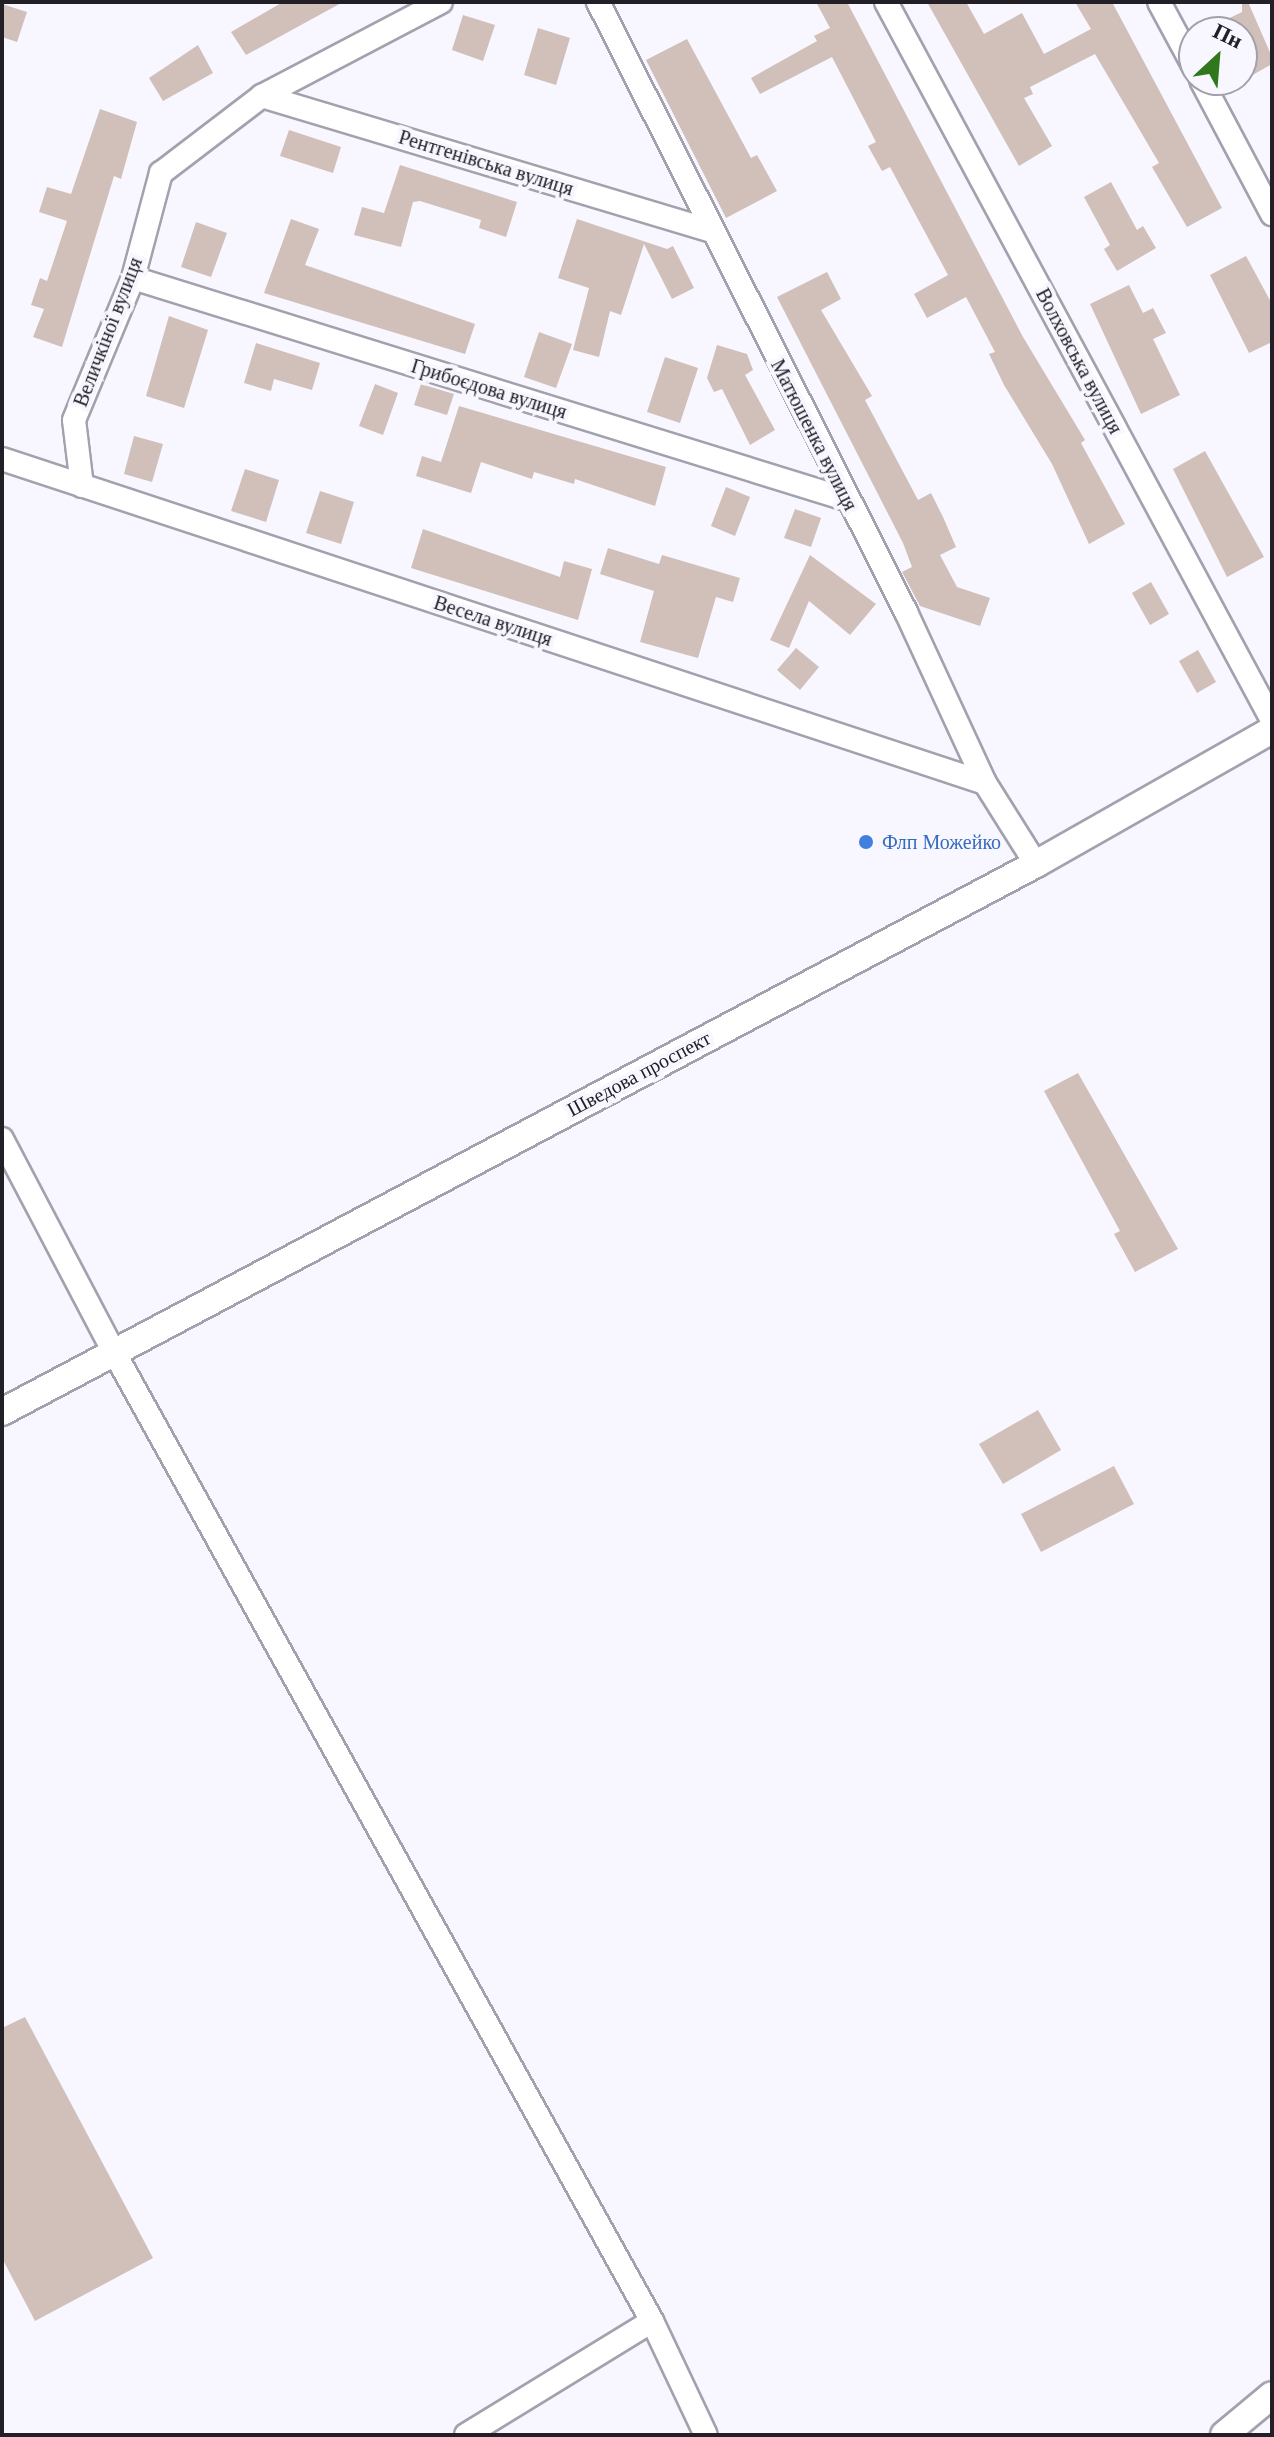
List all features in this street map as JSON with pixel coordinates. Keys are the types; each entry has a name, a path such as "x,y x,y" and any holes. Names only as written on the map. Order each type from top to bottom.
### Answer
{"street":[{"name":"Величкіної вулиця","path":"82,486 74,420 133,278 161,173 262,96 441,2"},
{"name":"Матюшенка вулиця","path":"598,2 845,499 906,612 985,783 1036,864"},
{"name":"Волховська вулиця","path":"886,2 1272,720"},
{"path":"1159,2 1178,37"},
{"name":"Рентгенівська вулиця","path":"262,96 711,231"},
{"path":"1209,96 1272,214"},
{"name":"Грибоєдова вулиця","path":"133,278 845,499"},
{"name":"Весела вулиця","path":"2,459 985,783"},
{"name":"Шведова проспект","path":"2,1412 1036,864 1272,730"},
{"path":"2,1139 114,1352 652,2321 706,2435"},
{"path":"466,2435 652,2321"},
{"path":"1224,2435 1272,2395"}],"building":[{"path":"283,2 343,2 246,55 231,32"},
{"path":"816,2 847,2 1023,337 1085,440 1081,443 1125,524 1089,544 1052,464 1004,385 989,354 995,352 966,297 927,318 914,294 948,275 890,167 882,171 868,146 876,142 832,57 760,94 751,78 817,41 814,36 830,28"},
{"path":"927,2 966,2 984,34 1022,13 1044,54 1091,29 1075,2 1112,2 1222,208 1187,227 1152,167 1159,163 1095,54 1030,87 1033,94 1024,98 1052,146 1019,166"},
{"path":"1242,2 1248,2 1254,16 1234,16 1242,12"},
{"path":"2,4 27,12 17,42 2,37"},
{"path":"463,15 495,25 483,61 452,50"},
{"path":"1258,25 1272,57 1272,64 1258,72"},
{"path":"538,28 570,38 556,85 524,75"},
{"path":"687,39 751,158 757,155 777,191 726,218 646,60"},
{"path":"198,45 213,73 163,101 149,78"},
{"path":"100,109 137,122 121,179 114,176 62,347 33,337 44,309 31,305 40,278 47,281 67,221 39,212 47,187 71,194"},
{"path":"289,130 341,147 333,173 280,156"},
{"path":"400,165 517,202 506,237 479,228 481,220 420,201 413,202 401,247 354,235 362,207 384,213"},
{"path":"1111,182 1137,230 1143,226 1156,248 1117,271 1104,249 1110,245 1084,197"},
{"path":"291,219 319,229 305,265 475,324 465,354 264,293"},
{"path":"577,219 667,249 673,246 694,288 672,299 644,244 621,315 610,311 599,357 573,350 589,288 558,278"},
{"path":"196,222 227,233 211,277 181,267"},
{"path":"1246,256 1272,304 1272,342 1249,353 1210,275"},
{"path":"827,272 841,299 821,310 872,396 865,400 918,500 931,493 943,517 956,547 940,555 957,587 990,598 980,626 920,606 902,572 912,567 903,543 777,297"},
{"path":"1129,285 1143,313 1153,308 1166,333 1153,339 1180,395 1141,414 1090,304"},
{"path":"169,316 208,330 184,408 146,396"},
{"path":"539,332 572,344 556,388 524,377"},
{"path":"256,343 320,363 312,390 274,379 271,391 244,383"},
{"path":"717,345 747,354 753,370 745,375 775,430 750,445 722,389 714,392 707,378"},
{"path":"665,357 698,368 680,423 647,412"},
{"path":"375,384 398,393 383,435 359,426"},
{"path":"421,384 454,394 447,415 414,405"},
{"path":"459,406 666,467 655,506 575,479 574,484 534,472 532,479 481,462 471,493 416,476 422,456 441,462"},
{"path":"134,436 163,444 152,482 124,474"},
{"path":"1205,451 1264,557 1227,577 1173,469"},
{"path":"245,469 279,480 266,522 231,511"},
{"path":"726,487 750,497 735,536 711,526"},
{"path":"320,491 354,502 341,544 306,533"},
{"path":"795,509 821,518 811,547 784,538"},
{"path":"423,529 560,577 564,561 592,569 578,620 411,568"},
{"path":"608,548 659,564 662,555 740,578 733,602 716,597 698,658 640,642 654,591 600,574"},
{"path":"810,555 876,604 850,635 809,601 789,648 770,640"},
{"path":"1151,582 1169,614 1150,625 1132,593"},
{"path":"796,648 819,667 800,690 777,670"},
{"path":"1198,650 1216,682 1197,693 1179,661"},
{"path":"1078,1073 1178,1249 1135,1272 1114,1234 1120,1231 1044,1091"},
{"path":"1038,1410 1061,1450 1003,1484 979,1444"},
{"path":"1114,1466 1134,1504 1041,1552 1021,1514"},
{"path":"25,2017 153,2258 35,2321 2,2258 2,2028"}],"place":[{"name":"Флп Можейко","path":"866,842"}]}
